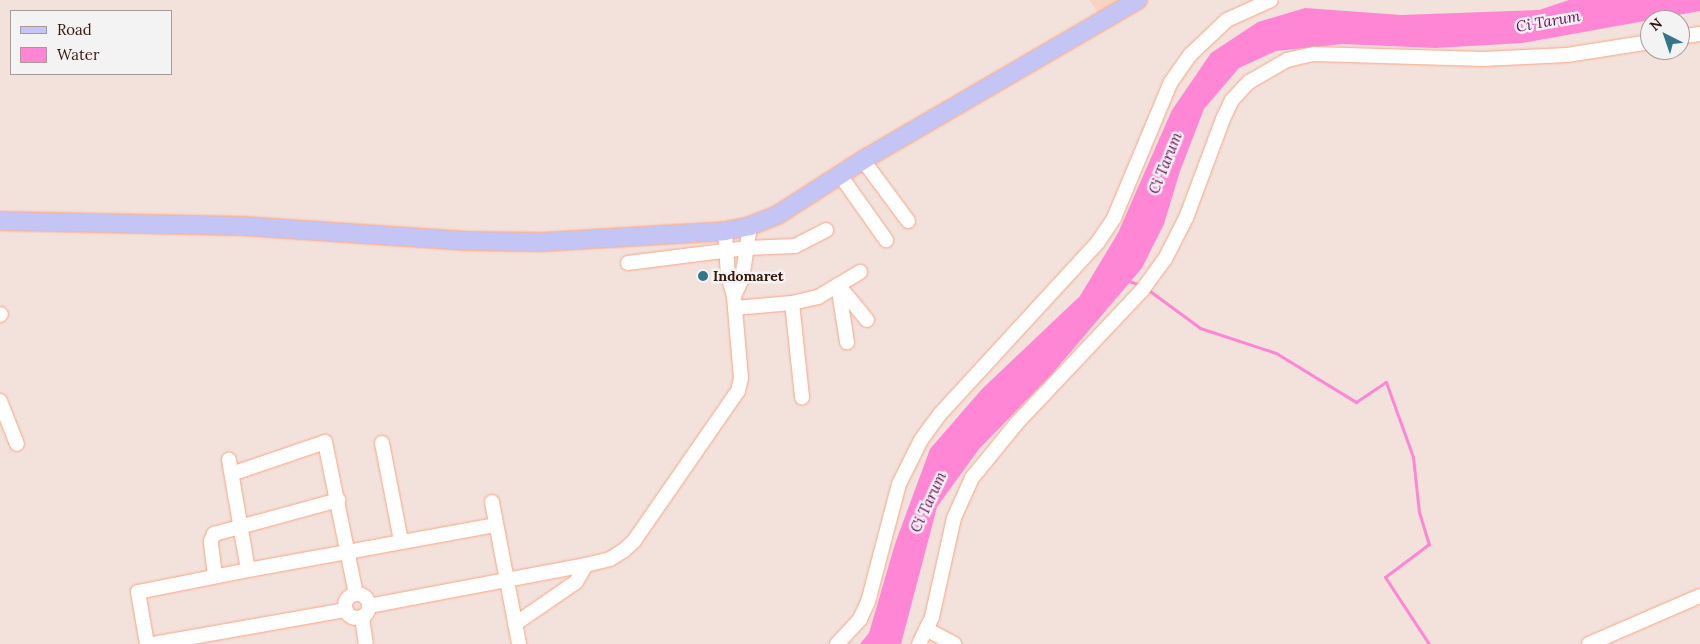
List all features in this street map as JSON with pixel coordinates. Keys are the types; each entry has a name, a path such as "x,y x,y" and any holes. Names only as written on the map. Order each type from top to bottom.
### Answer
{"main road":[{"path":"0,221 243,226 394,238 487,241 672,236 725,231 750,226 792,207 863,160 1138,0"}],"street":[{"path":"837,644 860,619 868,602 899,484 921,440 940,414 1098,242 1114,218 1171,82 1190,56 1227,20 1271,0"},
{"path":"919,644 926,629 954,518 972,478 1016,424 1143,289 1165,259 1186,218 1232,100 1249,82 1287,60 1314,54 1483,59 1567,55 1640,44"},
{"path":"863,160 908,220"},
{"path":"840,175 886,240"},
{"path":"735,302 742,279 750,226"},
{"path":"628,263 727,252 746,248 795,246 826,230"},
{"path":"346,610 355,618 366,612 504,579 586,565 610,559 634,541 738,390 741,378 735,302 728,276 725,231"},
{"path":"735,302 792,304 818,297 860,272"},
{"path":"838,285 868,320"},
{"path":"838,285 847,342"},
{"path":"792,304 802,397"},
{"path":"0,401 17,444"},
{"path":"234,474 325,442 356,594"},
{"path":"382,444 401,541"},
{"path":"230,460 234,474 248,570"},
{"path":"215,576 212,536 242,524 338,500"},
{"path":"492,502 504,579 518,644"},
{"path":"147,644 137,587 215,576 348,550 495,525"},
{"path":"515,624 576,582 586,565"},
{"path":"346,610 349,598 356,594 364,596 366,644"},
{"path":"1589,644 1700,596"},
{"path":"153,644 346,610"},
{"path":"926,629 954,644"}],"shaded area":[{"path":"1090,0 1125,0 1099,15"}],"water":[{"name":"Ci Tarum","path":"1569,0 1700,0 1700,11 1690,13 1690,10 1640,10 1640,22 1522,43 1435,48 1342,44 1276,51 1239,68 1204,109 1180,171 1164,224 1142,268 1051,375 979,449 937,507 901,644 860,644 869,633 895,544 930,449 982,389 1080,296 1118,233 1172,110 1211,53 1258,22 1305,8 1401,15 1539,10"}],"waterway":[{"path":"1128,281 1142,285"},
{"path":"1147,289 1200,328 1276,353 1356,402 1386,382 1413,457 1419,512 1429,544 1385,577 1429,644"}],"place":[{"name":"Indomaret","path":"703,276"}]}
